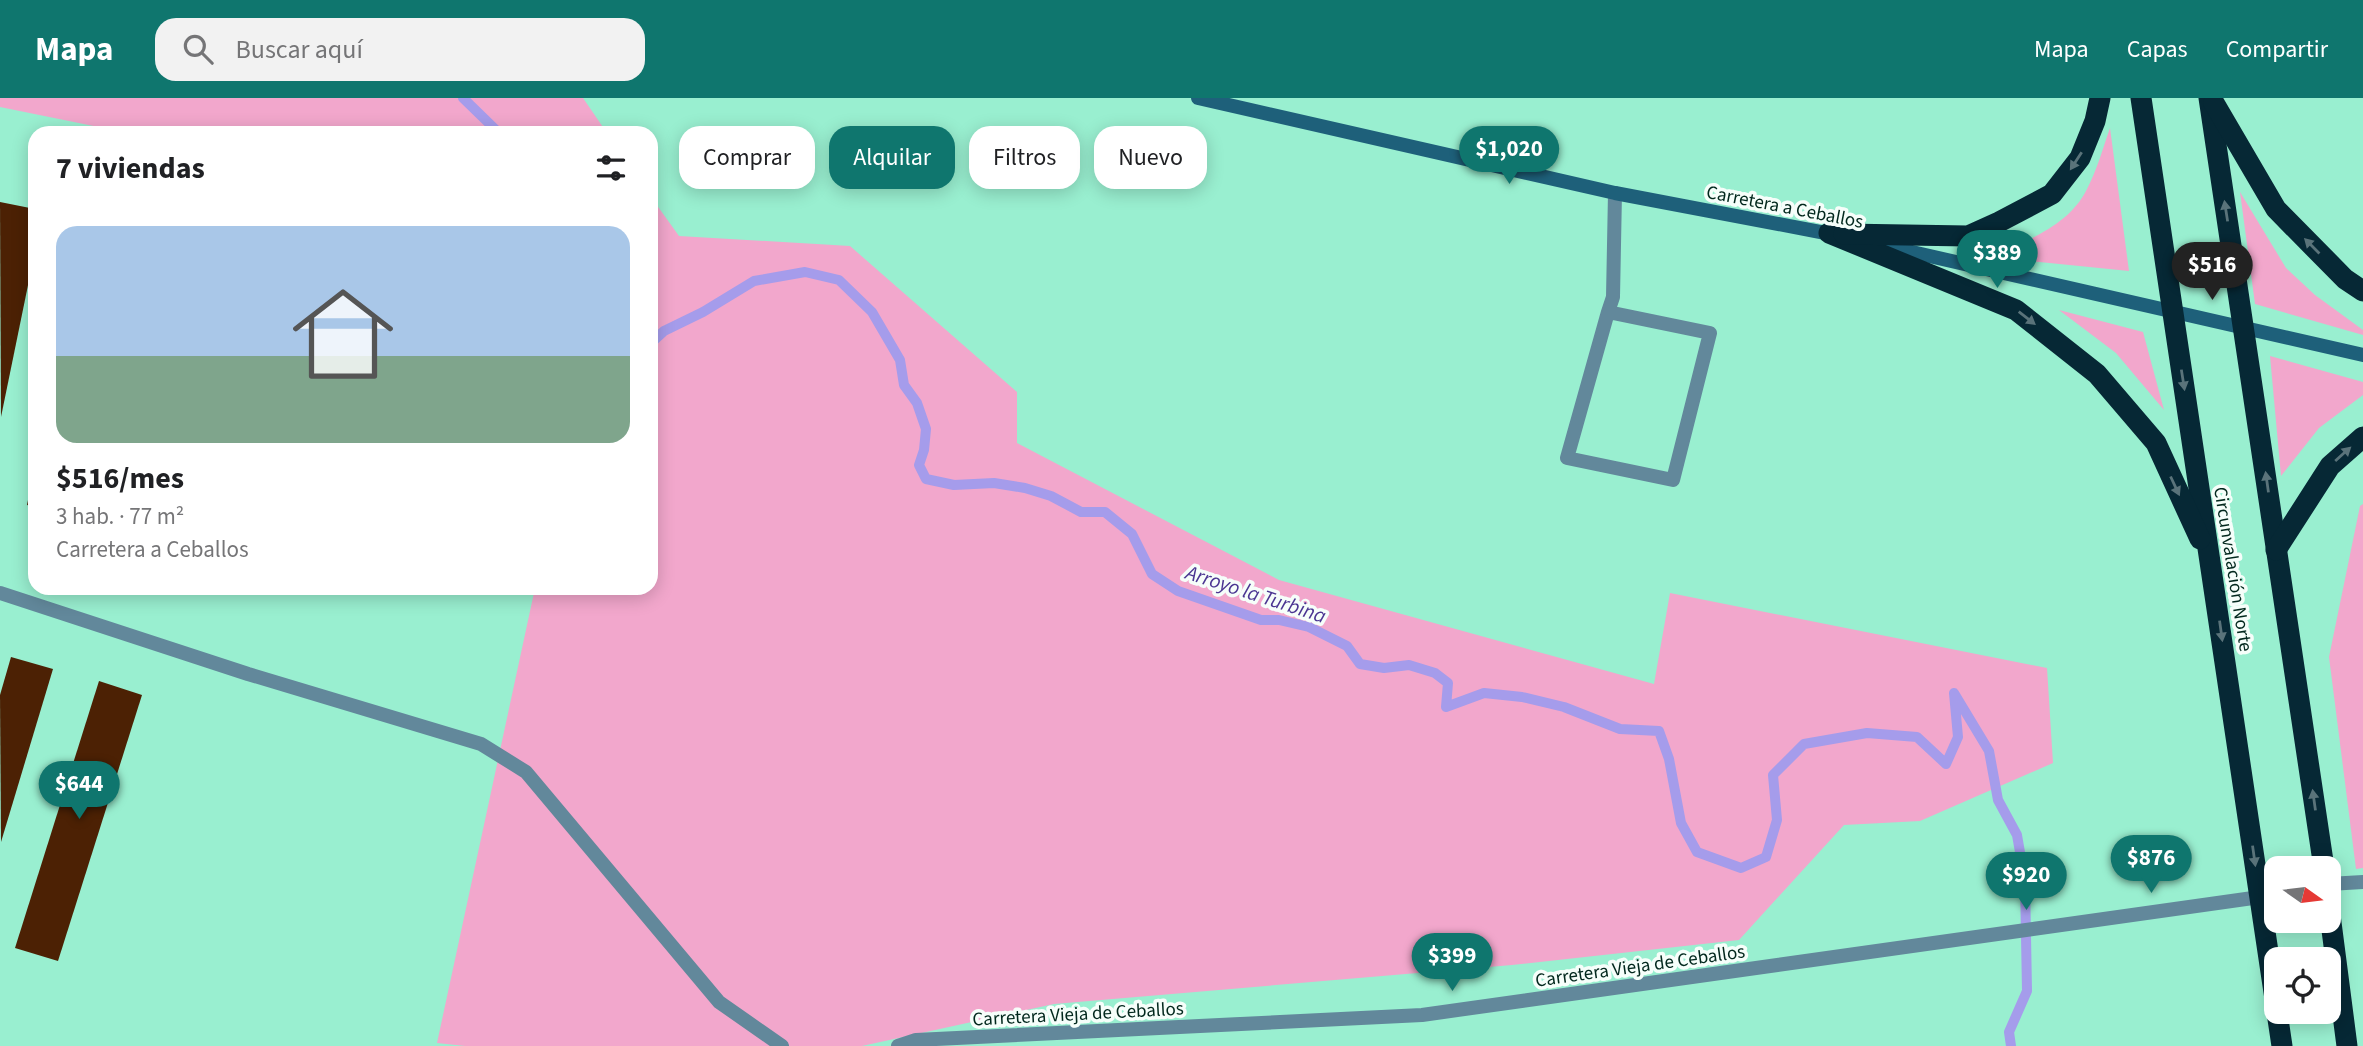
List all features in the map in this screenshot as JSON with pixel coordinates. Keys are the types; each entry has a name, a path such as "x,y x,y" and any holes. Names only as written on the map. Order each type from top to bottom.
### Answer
{"highway":[{"path":"1829,233 1968,236 1999,222 2052,194 2080,158 2095,121 2099,98"},
{"name":"Circunvalación Norte","path":"2141,98 2282,1046"},
{"path":"2210,98 2276,209 2345,279 2363,291"},
{"path":"2210,98 2322,856"},
{"path":"1829,233 2016,310 2097,374 2155,443 2211,563"},
{"path":"2276,550 2330,467 2363,436"},
{"path":"2332,933 2347,1046"}],"main road":[{"name":"Carretera a Ceballos","path":"1198,98 1615,192 1829,233 2363,355"}],"street":[{"path":"1608,312 1710,333 1672,480 1567,458 1608,312 1613,296 1615,192"},
{"path":"0,593 248,674 481,744 526,772 719,1002 782,1046"},
{"path":"2342,883 2363,882"},
{"name":"Carretera Vieja de Ceballos","path":"898,1046 916,1040 1422,1015 2260,897"}],"shaded area":[{"path":"0,98 583,98 602,126 94,126 0,107"},
{"path":"2110,128 2129,271 1991,257 2045,231 2069,213 2091,182"},
{"path":"2240,192 2286,268 2315,295 2363,330 2363,335 2255,304"},
{"path":"658,207 679,236 850,246 1017,392 1017,443 1279,580 1654,684 1670,593 2047,668 2053,763 1920,821 1844,825 1739,940 1512,965 1054,1004 862,1046 465,1046 437,1043 533,595 658,595"},
{"path":"2059,310 2143,332 2164,410 2116,353"},
{"path":"2270,356 2363,382 2363,395 2319,428 2281,476"},
{"path":"2363,504 2363,868 2356,869 2329,657 2360,506"}],"building":[{"path":"0,202 28,208 28,285 1,417"},
{"path":"11,657 53,669 1,842 0,695"},
{"path":"99,681 142,695 58,961 15,948"}],"waterway":[{"name":"Arroyo la Turbina","path":"463,98 492,126"},
{"name":"Arroyo la Turbina","path":"658,337 754,281 805,272 839,280 872,312 900,360 904,385 917,403 926,429 919,465 926,479 954,485 994,483 1025,488 1051,496 1081,512 1105,512 1132,534 1152,574 1178,591 1261,620 1279,620 1309,627 1347,646 1360,664 1384,668 1409,665 1435,673 1448,683 1446,707 1484,693 1522,697 1564,707 1620,729 1659,731 1669,759 1681,823 1697,852 1741,868 1766,857 1777,820 1773,775 1804,744 1867,733 1917,737 1946,764 1958,737 1954,693 1989,751 1998,800 2017,835 2025,881 2027,991 2009,1032 2011,1046"}]}
